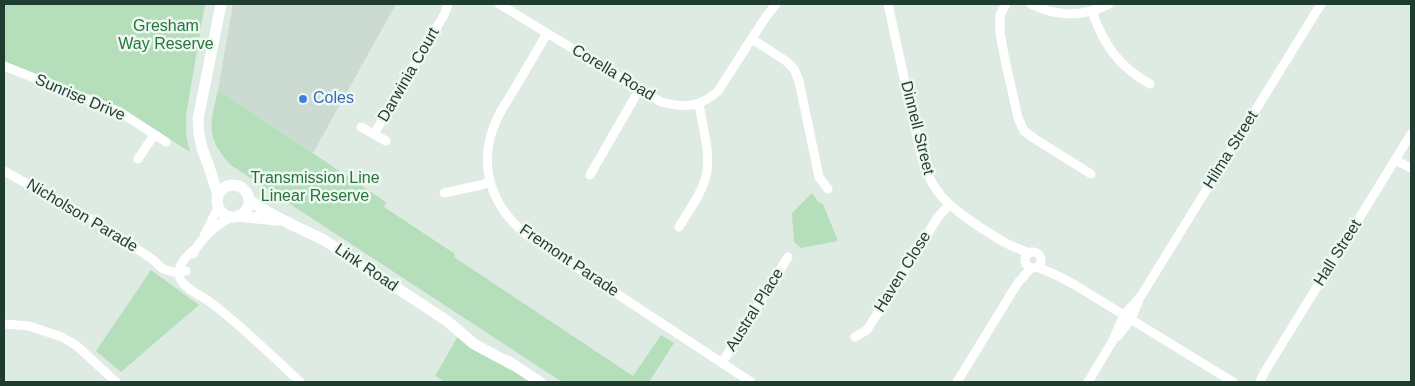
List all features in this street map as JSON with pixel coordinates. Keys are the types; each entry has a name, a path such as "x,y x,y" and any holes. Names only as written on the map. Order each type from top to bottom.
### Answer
{"street":[{"path":"218,195 202,148 198,118 221,4"},
{"name":"Darwinia Court","path":"374,134 444,15 448,4"},
{"name":"Darwinia Court","path":"444,15 455,4"},
{"name":"Corella Road","path":"499,4 661,102 686,106 699,104"},
{"path":"679,227 702,188 707,171 707,153 699,104 718,91 776,4"},
{"name":"Dinnell Street","path":"888,4 923,162 936,189 949,205 1009,245 1032,263 1127,317 1232,382"},
{"path":"1006,4 1000,15 1000,38 1018,118 1024,131 1091,174"},
{"path":"1031,4 1065,14 1092,11 1109,4"},
{"name":"Hilma Street","path":"1088,382 1321,4"},
{"path":"1092,11 1101,35 1114,54 1129,70 1150,84"},
{"name":"Fremont Parade","path":"547,33 494,124 487,158 489,182 496,199 506,216 526,234 751,382"},
{"path":"752,39 786,61 794,69 799,81 819,177 828,189"},
{"name":"Sunrise Drive","path":"4,66 115,110 166,142"},
{"path":"590,175 639,90"},
{"name":"Darwinia Court","path":"361,127 386,141"},
{"path":"138,159 154,134"},
{"name":"Hall Street","path":"1258,382 1411,134"},
{"path":"1397,157 1411,164"},
{"path":"1397,157 1411,168"},
{"path":"209,167 232,185"},
{"name":"Nicholson Parade","path":"4,171 79,212 167,271 182,270"},
{"path":"444,193 489,182"},
{"path":"198,246 220,224 234,217 246,210 248,200 245,191 237,185 223,188 216,199 221,212 234,217"},
{"name":"Link Road","path":"248,200 281,220 302,228 324,240 447,321 478,337 540,382"},
{"name":"Haven Close","path":"855,337 867,330 938,217 949,205"},
{"path":"218,208 188,264 182,270 190,283 202,296 225,314 300,382"},
{"name":"Link Road","path":"234,217 281,220"},
{"name":"Austral Place","path":"722,363 788,257"},
{"path":"957,382 1032,263"},
{"path":"4,324 29,326 62,337 77,346 116,382"}],"shaded area":[{"path":"233,4 396,4 313,153 218,90"}],"green space":[{"name":"Gresham Way Reserve","path":"4,4 205,4 186,115 186,135 190,152 121,108 4,62"},
{"name":"Transmission Line Linear Reserve","path":"218,90 386,202 384,207 455,254 454,257 633,376 661,335 674,343 649,382 562,382 232,166 217,147 212,131 213,113"},
{"path":"812,193 818,202 823,204 838,241 801,248 794,242 792,213"},
{"path":"151,270 199,305 121,372 96,351"},
{"path":"458,336 531,382 445,382 435,376"}],"place":[{"name":"Coles","path":"303,99"}]}
